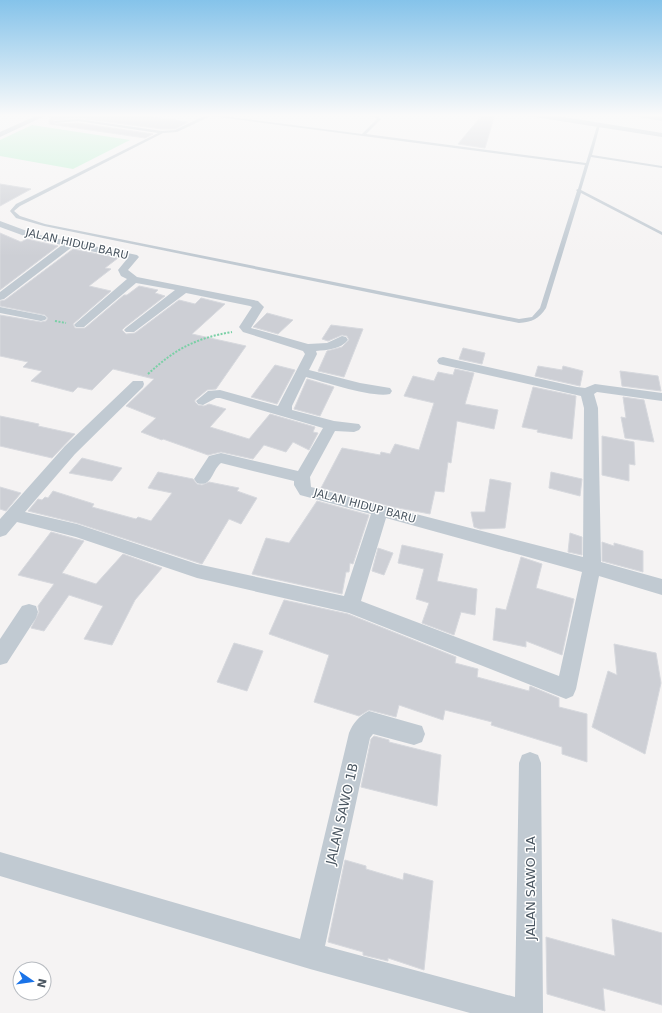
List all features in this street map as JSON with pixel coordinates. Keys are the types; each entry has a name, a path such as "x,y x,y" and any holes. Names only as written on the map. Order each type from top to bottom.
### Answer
{"street":[{"name":"JALAN HIDUP BARU","path":"0,224 33,236 134,257 123,270 125,274 134,279"},
{"path":"0,297 71,243"},
{"path":"80,325 134,279 254,303 258,307 246,324 245,327 247,330 307,348 330,346 342,340"},
{"path":"130,330 184,289"},
{"path":"0,310 41,318"},
{"path":"286,414 285,406 311,354 307,348"},
{"path":"443,361 577,391 587,392 595,388 662,397"},
{"path":"303,372 385,391"},
{"path":"0,530 70,450 138,384"},
{"path":"13,515 77,531 197,570 350,605 566,689 592,567 591,408 587,392"},
{"path":"203,401 213,394 220,394 286,414 326,423 331,426 354,427"},
{"name":"JALAN HIDUP BARU","path":"331,426 302,477 302,485 306,491 514,545 662,587"},
{"path":"202,479 214,460 221,458 302,477"},
{"path":"350,605 380,511"},
{"path":"0,656 29,612"},
{"name":"JALAN SAWO 1B","path":"310,955 360,733 369,722 414,734"},
{"name":"JALAN SAWO 1A","path":"529,1013 530,763"},
{"path":"0,864 310,955 521,1013"}],"lane":[{"path":"104,161 18,205 12,211 13,214 44,225 519,321 530,321 537,318 543,308 587,164 567,161"},
{"path":"625,161 662,167"},
{"path":"578,190 662,234"}],"path":[{"path":"41,318 80,325"},
{"path":"138,384 162,360 188,343 210,336 247,330"}],"green space":[{"path":"30,161 88,161 73,169"}],"building":[{"path":"0,184 31,189 0,206"},
{"path":"0,233 21,242 27,239 58,246 0,290"},
{"path":"73,249 118,258 105,268 111,269 89,286 111,291 73,324 75,328 85,328 124,295 127,295 139,286 158,290 155,293 165,296 125,327 122,330 126,334 135,333 179,300 195,304 201,298 225,304 192,334 246,346 216,389 207,390 195,400 195,402 198,405 204,406 209,404 226,409 210,427 249,439 270,414 315,427 313,432 318,433 309,450 293,442 286,452 264,445 253,459 221,452 208,455 141,432 156,418 126,406 154,379 113,369 92,390 78,387 73,392 31,381 42,371 23,367 28,362 0,356 0,315 41,322 46,321 48,318 45,315 0,306 0,301 5,300"},
{"path":"267,313 293,320 278,334 253,327"},
{"path":"331,325 363,329 344,377 318,371 327,351 342,347 349,340 347,336 342,335 328,341 322,339"},
{"path":"463,348 485,353 482,364 459,359"},
{"path":"275,365 295,370 277,404 251,397"},
{"path":"538,366 562,370 563,366 583,371 580,386 535,376"},
{"path":"455,369 474,373 465,404 498,410 494,429 457,421 451,463 448,462 444,492 435,491 430,514 393,507 321,488 342,448 380,455 381,452 390,454 395,444 419,450 434,403 404,396 413,376 434,381 438,372 453,375"},
{"path":"620,371 658,376 661,391 622,386"},
{"path":"307,379 334,387 320,416 294,409"},
{"path":"533,387 576,396 572,439 537,432 538,430 522,427"},
{"path":"623,397 644,400 654,442 625,438 621,417 626,418"},
{"path":"0,416 39,424 38,426 75,434 52,458 0,446"},
{"path":"602,436 634,442 635,465 629,464 629,481 602,475"},
{"path":"82,458 122,468 112,481 69,473"},
{"path":"158,472 193,479 197,484 202,485 209,482 239,488 237,491 257,498 241,524 229,519 202,564 77,523 28,511 38,499 42,500 45,497 48,498 53,491 94,504 92,507 136,519 138,517 151,521 172,493 148,488"},
{"path":"551,472 582,479 580,496 549,488"},
{"path":"490,479 511,483 505,528 480,529 474,527 471,512 485,512"},
{"path":"0,487 21,493 6,511 0,509"},
{"path":"317,501 369,515 353,564 350,563 349,572 346,572 342,594 252,574 266,538 289,543"},
{"path":"51,532 84,541 62,573 96,584 123,554 162,568 135,600 112,645 84,639 103,606 69,595 44,631 31,628 39,612 38,606 54,584 18,575"},
{"path":"570,533 582,537 582,555 568,552"},
{"path":"602,542 614,546 614,543 643,551 643,572 602,561"},
{"path":"402,545 443,554 437,581 477,589 475,615 461,612 454,635 422,623 429,603 416,599 424,569 398,563"},
{"path":"378,548 393,553 384,575 372,571"},
{"path":"521,557 542,564 536,588 574,599 562,655 526,641 526,647 493,640 496,608 506,610"},
{"path":"284,600 348,614 456,657 455,663 478,669 477,677 529,691 530,686 559,698 559,707 587,714 587,762 562,754 562,747 491,725 492,722 445,710 443,720 399,705 396,717 369,710 359,716 314,702 329,655 269,634"},
{"path":"234,643 263,651 247,691 217,682"},
{"path":"614,644 656,653 661,683 645,754 592,727 608,671 617,675"},
{"path":"374,736 389,740 389,742 441,755 437,806 361,787 371,739"},
{"path":"345,860 366,866 366,869 403,880 404,873 433,881 424,970 388,958 388,961 363,955 363,952 328,942"},
{"path":"612,919 662,933 662,1005 603,988 605,1011 547,994 546,937 615,956"}]}
